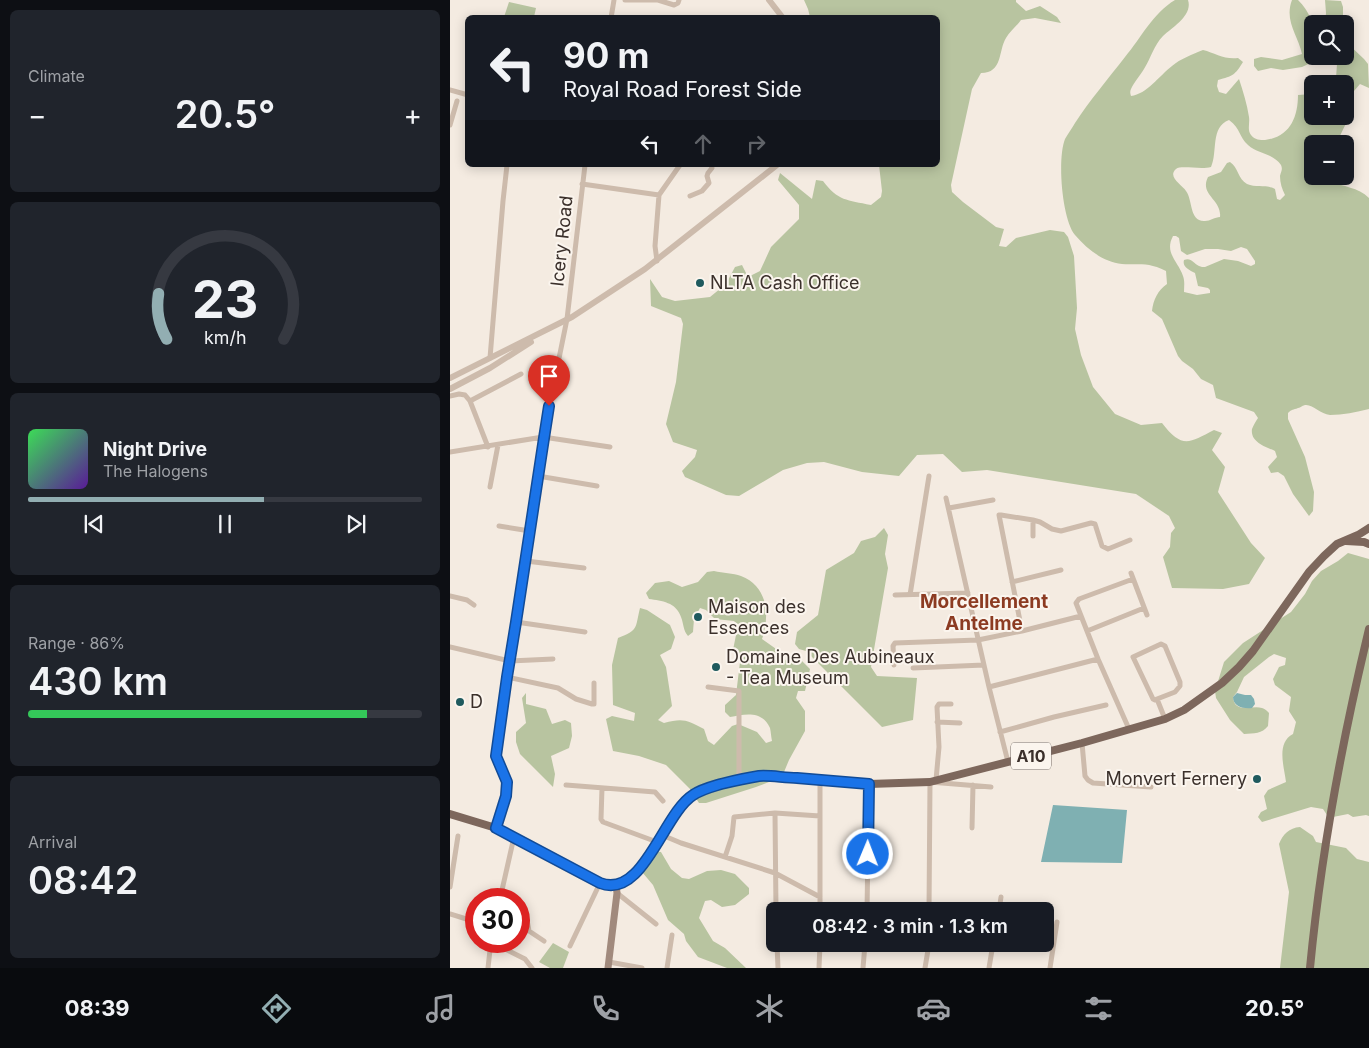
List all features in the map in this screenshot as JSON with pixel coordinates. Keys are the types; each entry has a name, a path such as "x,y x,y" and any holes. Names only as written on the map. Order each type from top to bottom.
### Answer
{"main road":[{"path":"1344,541 1369,528"},
{"path":"1344,541 1369,544"},
{"name":"A10","path":"450,814 496,828 600,883 616,889 643,864 684,802 705,788 760,776 869,784 933,781 1082,743 1165,719 1184,710 1222,683 1239,667 1253,651 1309,572 1330,550 1344,541"},
{"path":"1310,968 1322,866 1334,793 1369,629"},
{"path":"609,965 616,889"}],"street":[{"path":"612,15 614,0"},
{"path":"625,0 658,0 667,1 672,5 676,4 679,0"},
{"path":"769,0 780,15"},
{"path":"450,90 465,94"},
{"path":"450,125 457,102"},
{"path":"490,358 507,167"},
{"name":"Icery Road","path":"496,828 506,796 507,782 496,756 544,438 567,319 585,167"},
{"path":"657,261 655,246 659,195 679,167"},
{"path":"690,196 702,191 710,183 707,176 712,167"},
{"path":"450,389 490,368 657,261 774,167"},
{"path":"582,184 659,195"},
{"path":"450,378 557,325"},
{"path":"470,400 521,374"},
{"path":"450,396 460,394 465,395 470,400 488,446"},
{"path":"450,452 544,438 610,447"},
{"path":"490,487 498,445"},
{"path":"538,476 597,486"},
{"path":"910,595 929,476"},
{"path":"946,498 1008,762"},
{"path":"949,508 993,500"},
{"path":"1022,631 1001,514 1033,520 1061,531 1091,523 1094,524 1102,546 1105,549 1130,540"},
{"path":"1033,520 1033,536"},
{"path":"499,526 530,531"},
{"path":"526,561 584,568"},
{"path":"1012,582 1035,573 1062,570"},
{"path":"1130,573 1147,615"},
{"path":"1130,729 1098,659 1076,604 1079,598 1133,579"},
{"path":"895,595 968,593"},
{"path":"450,596 467,600 474,605"},
{"path":"1087,631 1144,608"},
{"path":"894,665 892,646 895,643 978,640 1081,616"},
{"path":"516,622 585,632"},
{"path":"1161,644 1165,646 1180,686 1175,692 1157,699 1153,699 1134,657 1161,644"},
{"path":"450,647 510,661 553,659"},
{"path":"989,687 1098,659"},
{"path":"912,668 984,665"},
{"path":"507,677 558,688 576,699 592,704 594,704 594,683"},
{"path":"708,687 739,690 739,780"},
{"path":"1157,699 1165,719"},
{"path":"929,902 933,781 939,748 938,705 951,704"},
{"path":"1000,732 1106,705"},
{"path":"937,722 960,723"},
{"path":"1082,743 1085,776 1088,780 1093,783 1151,787"},
{"path":"820,780 820,902"},
{"path":"933,781 991,786"},
{"path":"867,902 869,784"},
{"path":"566,785 655,792 663,801"},
{"path":"972,828 973,785"},
{"path":"602,788 601,819 603,822 681,843 775,873 820,897"},
{"path":"725,857 732,836 734,818 775,813 820,816"},
{"path":"775,813 776,902"},
{"path":"450,887 452,860 458,836"},
{"path":"502,888 514,837"},
{"path":"570,946 600,883"},
{"path":"616,889 656,924"},
{"path":"1000,902 1001,897"},
{"path":"450,914 465,919"},
{"path":"1050,968 1057,922"},
{"path":"530,932 544,941"},
{"path":"667,968 672,935"},
{"path":"777,952 778,968"},
{"path":"819,968 820,952"},
{"path":"863,968 864,952"},
{"path":"925,968 927,952"},
{"path":"989,968 992,952"},
{"path":"488,968 490,953"},
{"path":"514,953 525,959 532,968"},
{"path":"609,965 642,968"}],"green space":[{"path":"804,0 1016,0 1026,11 1040,6 1057,17 1061,23 1035,18 1021,20 1006,38 999,60 993,69 981,73 972,89 951,185 952,192 996,227 1004,229 999,246 1006,247 1016,238 1050,230 1064,232 1068,237 1074,256 1077,308 1075,329 1081,355 1093,387 1115,414 1141,425 1162,423 1175,437 1186,441 1198,438 1214,430 1222,433 1212,450 1225,467 1218,492 1251,543 1265,558 1249,584 1223,589 1172,588 1163,557 1170,547 1171,533 1175,528 1169,516 1136,494 987,470 962,472 943,454 917,455 899,476 862,472 824,462 807,463 783,470 739,496 726,495 685,477 682,471 695,457 697,450 673,442 666,424 676,382 683,324 681,318 651,306 650,279 662,297 675,301 710,297 726,284 735,267 742,265 748,277 760,271 771,247 799,219 799,205 778,180 780,173 812,199 816,180 823,181 828,188 844,199 871,205 881,197 879,167 940,167 940,15 810,15"},
{"path":"1175,0 1188,0 1188,11 1157,43 1146,65 1132,86 1131,96 1137,95 1148,88 1179,61 1203,50 1224,57 1238,58 1243,62 1238,70 1230,76 1218,80 1217,86 1219,92 1226,94 1239,79 1248,112 1249,131 1253,137 1265,140 1281,135 1291,125 1294,118 1298,95 1304,95 1304,125 1345,125 1340,135 1304,135 1304,185 1342,185 1355,189 1369,198 1369,409 1330,415 1305,405 1288,413 1288,419 1305,457 1314,492 1313,511 1309,516 1293,494 1284,476 1278,472 1271,473 1268,467 1277,457 1275,451 1263,446 1253,437 1252,429 1258,418 1254,412 1216,398 1213,385 1201,379 1178,356 1162,319 1152,311 1156,296 1167,284 1166,271 1149,265 1115,263 1102,258 1090,250 1075,235 1067,216 1061,174 1061,160 1065,139 1081,114 1160,12","holes":["1229,120 1248,145 1274,158 1281,165 1280,181 1285,195 1280,200 1277,199 1275,189 1247,184 1230,162 1227,163 1221,172 1208,177 1206,183 1208,193 1218,206 1220,217 1207,221 1200,220 1194,214 1186,191 1174,178 1174,172 1179,168 1211,167 1219,128","1173,236 1179,238 1181,251 1187,255 1205,249 1231,251 1241,247 1247,249 1255,264 1251,266 1238,261 1224,259 1203,267 1186,259 1184,260 1185,266 1195,273 1198,286 1208,288 1210,293 1197,295 1184,292 1183,276 1170,247"]},
{"path":"1292,0 1298,0 1309,15 1304,15 1304,65 1306,65 1283,70 1271,68 1258,71 1254,66 1254,59 1261,57 1282,60 1302,54 1292,28 1290,8"},
{"path":"1325,0 1341,1 1343,15 1326,15"},
{"path":"509,2 536,8 534,15 505,15"},
{"path":"1354,50 1368,64 1369,88 1360,84 1354,91 1354,75 1336,75 1337,65 1354,65"},
{"path":"884,528 888,535 885,554 888,568 871,667 877,676 917,678 913,720 882,727 806,651 799,649 795,644 797,632 818,615 826,570 854,553 861,541 875,537"},
{"path":"1348,553 1369,559 1369,816 1353,817 1348,814 1333,817 1327,815 1323,809 1311,807 1262,822 1258,817 1261,812 1267,809 1264,796 1268,790 1286,782 1282,755 1284,743 1293,734 1296,722 1289,711 1291,697 1275,685 1273,679 1279,667 1285,665 1286,658 1274,654 1244,677 1233,697 1234,702 1240,707 1258,707 1269,713 1266,729 1258,733 1244,734 1230,720 1216,698 1215,691 1224,662 1243,643 1291,612 1321,571"},
{"path":"714,571 741,576 757,587 762,594 766,612 765,630 762,639 779,651 789,665 798,657 810,669 805,691 798,691 796,698 805,711 805,731 784,772 774,780 756,787 706,803 699,803 690,789 666,765 639,756 613,751 606,719 612,716 634,721 635,713 613,705 612,665 618,638 630,633 635,628 640,608 647,610 670,625 675,637 671,649 660,655 666,667 672,706 658,720 664,723 681,720 693,724 704,729 708,741 714,745 732,726 738,724 757,732 766,743 772,741 770,728 762,718 753,715 730,717 725,712 725,705 736,695 740,662 733,650 738,625 734,621 715,619 706,610 700,608 694,619 693,632 688,636 676,608 668,603 649,599 646,593 655,583 669,581 682,587 698,582 707,572"},
{"path":"526,693 526,704 546,709 552,724 565,720 571,723 572,736 569,748 551,756 555,774 553,787 520,754 516,742 516,732 526,723 522,698"},
{"path":"1300,827 1313,836 1316,842 1346,848 1357,859 1369,862 1369,968 1280,968 1289,892 1279,844 1287,832"},
{"path":"654,851 661,852 671,869 682,878 689,879 707,871 721,870 735,874 749,888 749,894 735,905 722,907 711,900 705,901 699,918 713,941 725,948 746,968 727,968 698,957 686,941 684,934 668,920 653,885 642,872"},
{"path":"553,943 569,952 563,968 550,968 539,962"}],"water":[{"path":"1237,693 1251,695 1255,704 1252,708 1242,708 1235,703 1233,697"},
{"path":"1053,805 1127,810 1122,863 1041,862"}],"place":[{"name":"NLTA Cash Office","path":"700,283"},
{"name":"Maison des Essences","path":"698,617"},
{"name":"Domaine Des Aubineaux - Tea Museum","path":"716,667"},
{"name":"D","path":"460,702"},
{"name":"Monvert Fernery","path":"1257,779"}],"district":[{"name":"Morcellement Antelme","path":"984,612"}],"route":[{"path":"549,406 496,756 507,782 506,796 496,828 600,883 616,885 625,882 649,858 674,815 684,802 705,788 760,776 820,780 869,784 868,854"}]}
